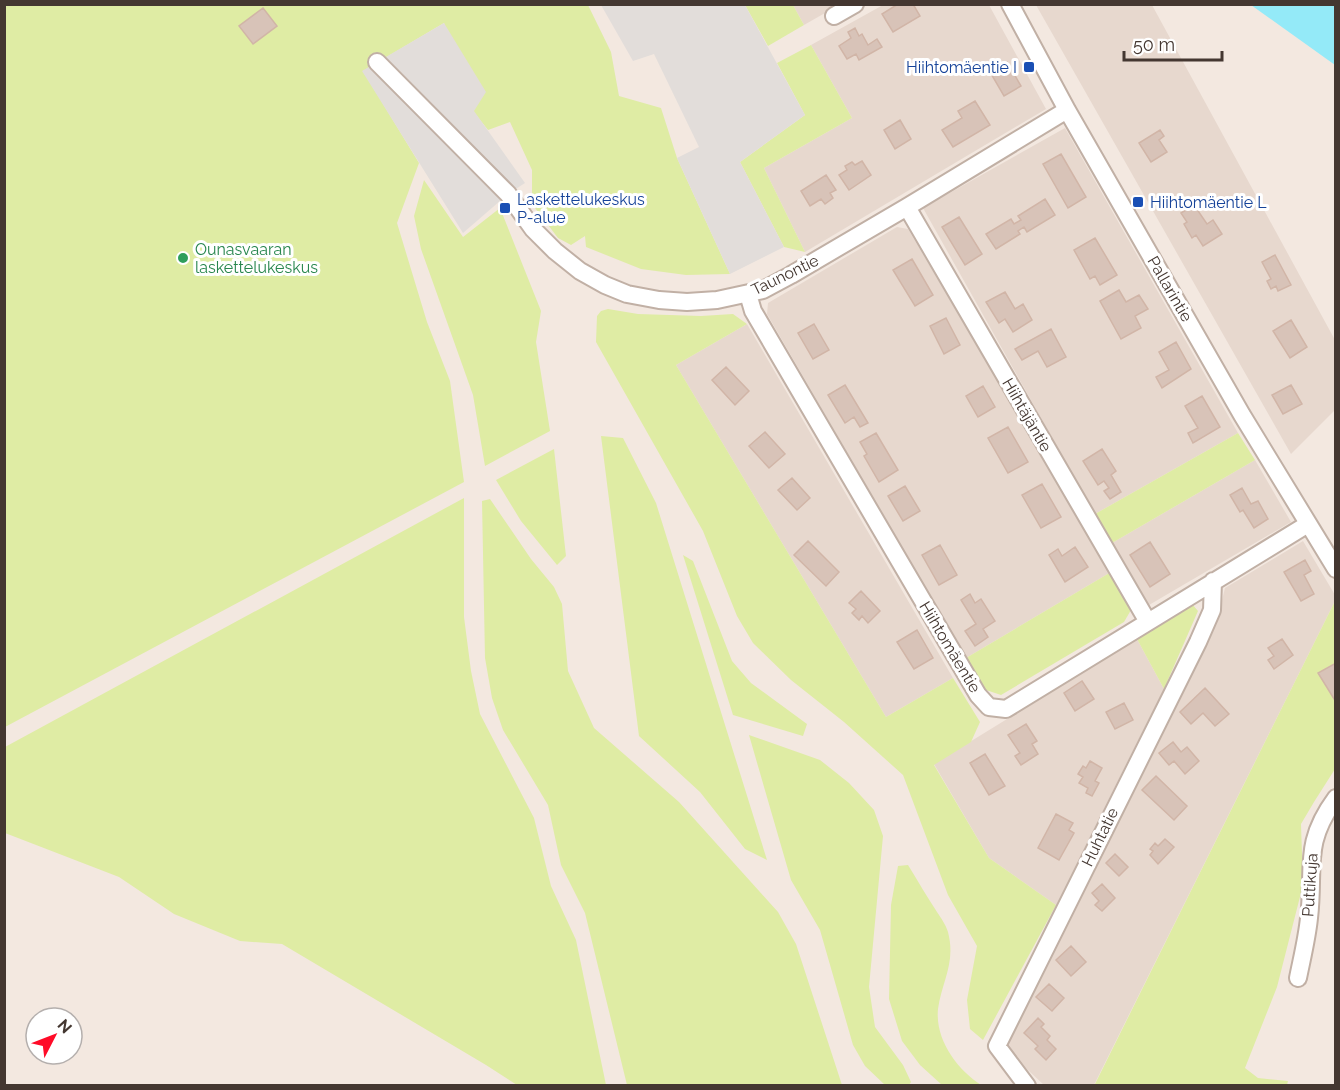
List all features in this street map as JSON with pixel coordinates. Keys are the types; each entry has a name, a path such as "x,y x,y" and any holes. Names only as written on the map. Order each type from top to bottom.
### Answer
{"street":[{"path":"834,16 855,4"},
{"name":"Pallarintie","path":"1010,4 1067,110 1242,415 1335,569"},
{"name":"Taunontie","path":"377,62 508,194 533,229 555,251 580,271 605,285 627,294 659,300 697,301 763,290 907,207 1067,110"},
{"name":"Hiihtäjäntie","path":"907,207 1148,622"},
{"name":"Hiihtomäentie","path":"748,294 753,311 978,694 989,707 1006,709 1308,524"},
{"name":"Huhtatie","path":"1027,1086 997,1046 1198,642 1212,610 1213,581"},
{"name":"Puttikuja","path":"1298,978 1310,917 1312,849 1323,815 1335,798"}],"shaded area":[{"path":"601,5 745,5 805,115 740,162 784,247 730,274 677,158 699,147 654,54 633,61"},
{"path":"793,5 839,5 804,25"},
{"path":"883,5 989,5 1046,109 805,252 764,168 852,118 811,45"},
{"path":"1036,5 1152,5 1335,340 1335,410 1291,454"},
{"path":"444,23 486,92 474,111 525,183 508,194 463,233 362,71"},
{"path":"1065,128 1238,433 1095,514 923,208"},
{"path":"897,227 908,229 1111,572 966,658 767,314 768,303"},
{"path":"747,324 953,678 886,717 676,365"},
{"path":"1255,460 1291,522 1149,605 1112,543"},
{"path":"1303,541 1335,595 1335,601 1094,1085 1044,1085 1002,1046 1218,616 1225,588"},
{"path":"1137,639 1164,689 1056,905 989,858 934,764"}],"green space":[{"name":"Ounasvaaran laskettelukeskus","path":"5,5 588,5 611,52 619,96 661,108 677,158 730,274 686,275 641,269 586,247 585,236 571,245 558,238 532,204 532,170 510,122 488,130 473,111 444,23 363,71 419,163 397,223 427,322 450,381 464,482 5,727"},
{"path":"745,5 793,5 804,25 768,46"},
{"path":"811,45 852,118 764,168 805,252 784,247 740,162 805,115 777,63"},
{"path":"424,180 463,237 500,208 541,311 536,342 550,431 485,466 473,395 421,249 414,216"},
{"path":"608,309 638,314 701,316 733,314 747,324 676,365 886,717 953,678 980,722 971,742 934,765 989,858 1056,905 983,1040 970,1029 967,1000 977,946 948,895 903,775 844,722 791,680 753,643 737,616 703,531 596,342 597,316 601,311"},
{"path":"1238,433 1255,460 1112,543 1095,514"},
{"path":"601,436 623,438 656,503 767,860 745,849 700,792 639,736"},
{"path":"554,449 566,556 557,565 521,521 496,480"},
{"path":"464,498 464,617 471,671 480,714 534,818 551,886 576,940 606,1085 517,1085 282,944 240,941 174,914 119,877 5,833 5,747"},
{"path":"490,499 531,559 554,587 562,604 568,671 594,728 679,802 778,912 796,944 842,1085 627,1085 585,913 561,865 548,805 503,730 492,698 485,658 482,501"},
{"path":"683,555 693,561 732,661 751,683 807,724 803,736 733,715"},
{"path":"1111,572 1131,610 1124,622 1001,695 986,690 966,658"},
{"path":"1335,601 1335,769 1301,824 1303,885 1277,987 1245,1068 1258,1078 1288,1081 1287,1085 1094,1086"},
{"path":"1192,604 1198,611 1164,689 1137,639"},
{"path":"749,735 820,760 849,783 874,810 883,836 869,987 875,1027 903,1065 911,1082 909,1085 885,1085 865,1066 853,1045 820,930 791,880"},
{"path":"908,865 948,932 950,953 948,972 938,1009 940,1032 949,1053 964,1071 981,1085 942,1085 920,1065 902,1041 889,999 891,905 898,866"}],"water":[{"path":"1251,5 1335,5 1335,65"}],"building":[{"path":"898,4 913,4 920,16 893,32 882,14"},
{"path":"263,8 277,26 253,44 239,26"},
{"path":"855,28 859,36 862,34 868,45 877,39 882,47 859,60 856,54 847,59 839,46 851,38 848,32"},
{"path":"1007,62 1021,86 1004,96 990,72"},
{"path":"975,101 990,125 953,147 942,130 962,118 958,111"},
{"path":"900,120 911,139 895,149 884,130"},
{"path":"1160,130 1164,136 1159,140 1167,152 1151,162 1139,143"},
{"path":"1061,154 1086,197 1068,208 1043,164"},
{"path":"862,161 871,175 849,190 839,175 847,170 845,166 852,162 855,165"},
{"path":"826,175 836,190 830,193 833,198 825,204 821,199 810,206 801,191"},
{"path":"1045,199 1055,215 1027,232 1024,227 1018,231 1020,234 996,249 986,234 1011,219 1014,224 1021,220 1018,216"},
{"path":"1194,205 1207,224 1213,220 1222,234 1203,246 1196,235 1192,238 1184,224 1187,222 1181,213"},
{"path":"959,217 982,254 965,265 942,227"},
{"path":"1095,238 1117,275 1100,285 1095,276 1090,279 1074,250"},
{"path":"1275,255 1291,285 1278,291 1276,286 1271,289 1267,281 1271,279 1262,262"},
{"path":"912,259 933,295 915,306 893,270"},
{"path":"1119,290 1126,302 1139,295 1148,309 1135,316 1141,328 1121,339 1100,301"},
{"path":"1005,292 1015,309 1023,304 1032,320 1013,332 1005,319 999,323 986,302"},
{"path":"946,318 960,345 944,354 930,326"},
{"path":"1291,320 1307,347 1290,358 1273,331"},
{"path":"814,324 829,350 813,359 798,333"},
{"path":"1051,329 1066,357 1047,367 1038,351 1022,360 1015,349"},
{"path":"1176,342 1191,369 1162,388 1156,377 1169,370 1159,352"},
{"path":"726,367 749,391 735,405 712,380"},
{"path":"845,385 868,423 860,427 854,417 845,423 828,395"},
{"path":"1291,385 1302,404 1283,414 1272,395"},
{"path":"983,386 995,407 978,417 966,396"},
{"path":"1202,396 1220,427 1193,443 1188,433 1198,428 1185,406"},
{"path":"1008,427 1028,462 1008,473 988,438"},
{"path":"765,432 785,454 769,468 749,446"},
{"path":"876,433 898,470 879,482 864,456 867,454 860,442"},
{"path":"1102,449 1116,471 1111,475 1121,492 1110,499 1104,491 1109,488 1104,481 1098,485 1083,461"},
{"path":"792,478 810,498 797,510 778,490"},
{"path":"1042,484 1061,517 1041,528 1022,495"},
{"path":"905,486 920,511 903,521 888,496"},
{"path":"1242,488 1251,504 1258,501 1268,519 1254,528 1243,510 1240,512 1230,495"},
{"path":"808,541 839,572 826,586 794,555"},
{"path":"1150,542 1170,574 1150,587 1130,555"},
{"path":"940,545 957,575 939,585 922,555"},
{"path":"1075,547 1088,567 1065,582 1049,555 1058,549 1062,556"},
{"path":"1305,560 1311,571 1304,575 1314,594 1301,601 1284,572"},
{"path":"861,591 880,611 868,623 862,616 859,620 852,613 856,609 849,603"},
{"path":"970,594 975,603 981,599 995,621 983,629 988,637 975,646 965,631 976,624 961,600"},
{"path":"917,630 933,658 914,669 897,642"},
{"path":"1282,639 1293,655 1274,669 1268,660 1274,656 1268,648"},
{"path":"1336,663 1336,702 1318,673"},
{"path":"1082,681 1094,699 1075,711 1064,693"},
{"path":"1205,688 1229,714 1215,726 1203,713 1191,724 1180,712"},
{"path":"1124,703 1133,720 1115,729 1106,712"},
{"path":"1026,724 1037,741 1032,744 1038,754 1021,765 1015,756 1020,753 1008,735"},
{"path":"1173,742 1181,752 1187,747 1199,761 1185,774 1174,761 1169,765 1159,753"},
{"path":"985,754 1005,786 989,795 970,763"},
{"path":"1090,761 1102,768 1095,781 1099,783 1092,796 1086,793 1088,788 1079,783 1083,777 1078,774 1083,766 1086,768"},
{"path":"1156,776 1187,806 1174,820 1142,790"},
{"path":"1056,814 1073,823 1069,830 1074,833 1059,860 1038,848"},
{"path":"1165,839 1174,847 1158,864 1150,855 1153,851 1150,849 1155,843 1158,846"},
{"path":"1115,854 1128,867 1119,876 1106,863"},
{"path":"1102,884 1115,898 1102,911 1095,905 1099,901 1092,893"},
{"path":"1071,946 1086,962 1071,976 1056,960"},
{"path":"1049,984 1064,998 1052,1011 1036,997"},
{"path":"1038,1018 1044,1024 1041,1027 1050,1036 1047,1040 1056,1049 1046,1060 1035,1049 1038,1046 1024,1033"}],"place":[{"name":"Hiihtomäentie I","path":"1029,67"},
{"name":"Hiihtomäentie L","path":"1138,202"},
{"name":"Laskettelukeskus P-alue","path":"505,208"},
{"name":"Ounasvaaran laskettelukeskus","path":"183,258"}]}
